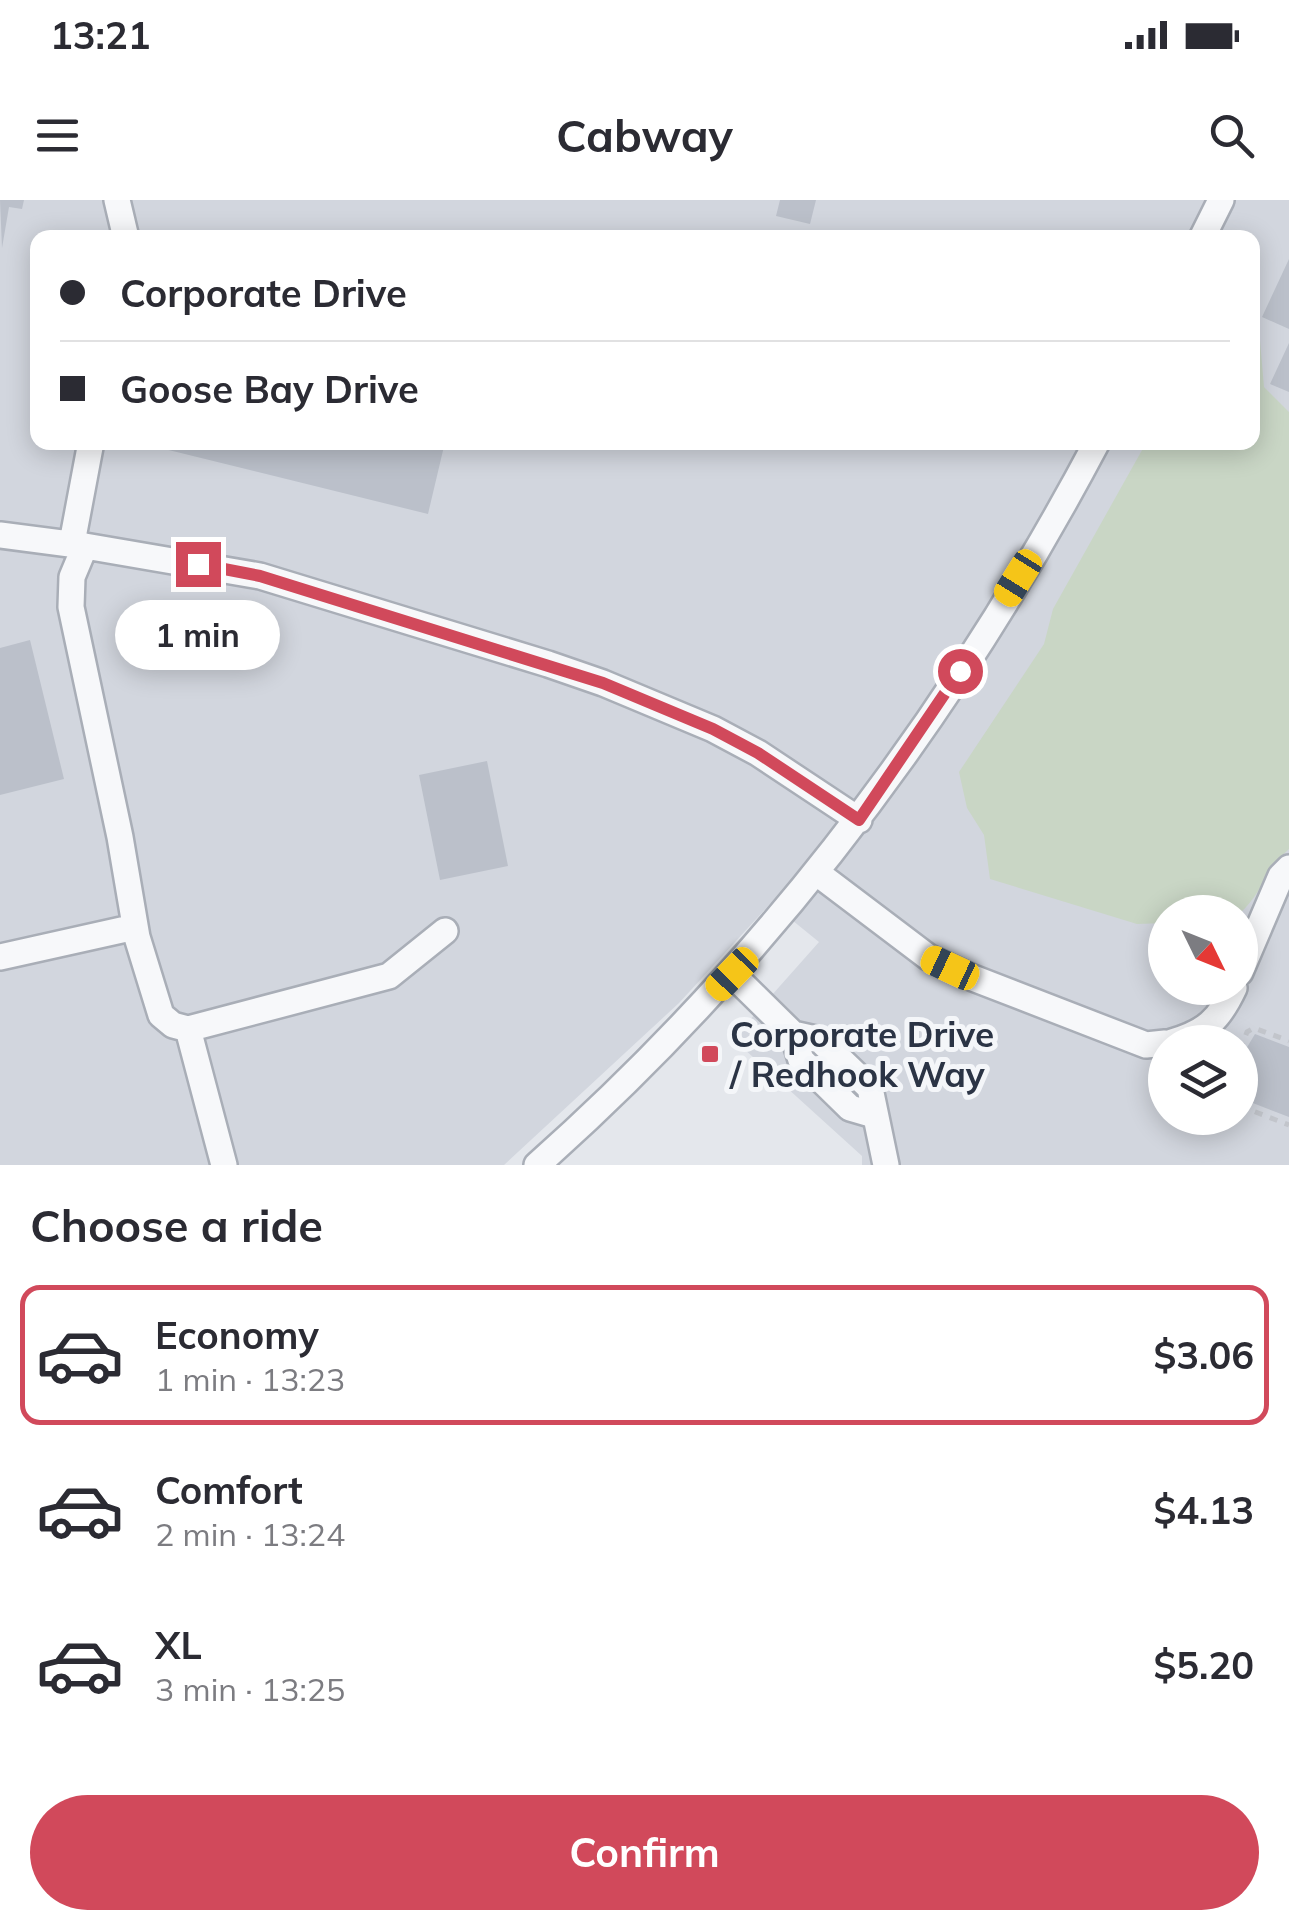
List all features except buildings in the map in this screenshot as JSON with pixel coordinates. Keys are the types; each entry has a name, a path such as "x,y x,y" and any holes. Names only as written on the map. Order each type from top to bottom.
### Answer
{"street":[{"path":"118,200 124,230"},
{"path":"1206,230 1222,200"},
{"path":"89,450 71,608 135,927 157,1008 166,1021 188,1030 389,976 445,931"},
{"path":"536,1165 640,1069 732,974 859,820 960,671 1093,450"},
{"path":"0,535 78,544 260,576 603,683 743,745 859,820"},
{"path":"1258,930 1281,876 1289,868"},
{"path":"817,873 928,957 1148,1045"},
{"path":"0,957 135,927"},
{"path":"732,974 793,1034 801,1060 850,1108 874,1115 886,1165"},
{"path":"1209,1025 1226,1005"},
{"path":"188,1030 224,1165"}],"path":[{"path":"1258,1029 1289,1041"},
{"path":"1258,1113 1289,1125"}],"shaded area":[{"path":"0,200 1289,200 1289,1165 862,1165 862,1156 733,1039 819,942 771,903 679,1003 504,1165 0,1165"}],"green space":[{"path":"1260,341 1264,387 1289,412 1289,849 1256,895 1148,895 1148,924 1137,924 990,879 984,835 967,808 959,772 1044,644 1053,609 1142,450 1260,450"}],"place":[{"name":"Corporate Drive / Redhook Way","path":"710,1054"}],"route":[{"path":"198,564 260,576 603,683 713,729 758,753 859,820 960,671"}]}
